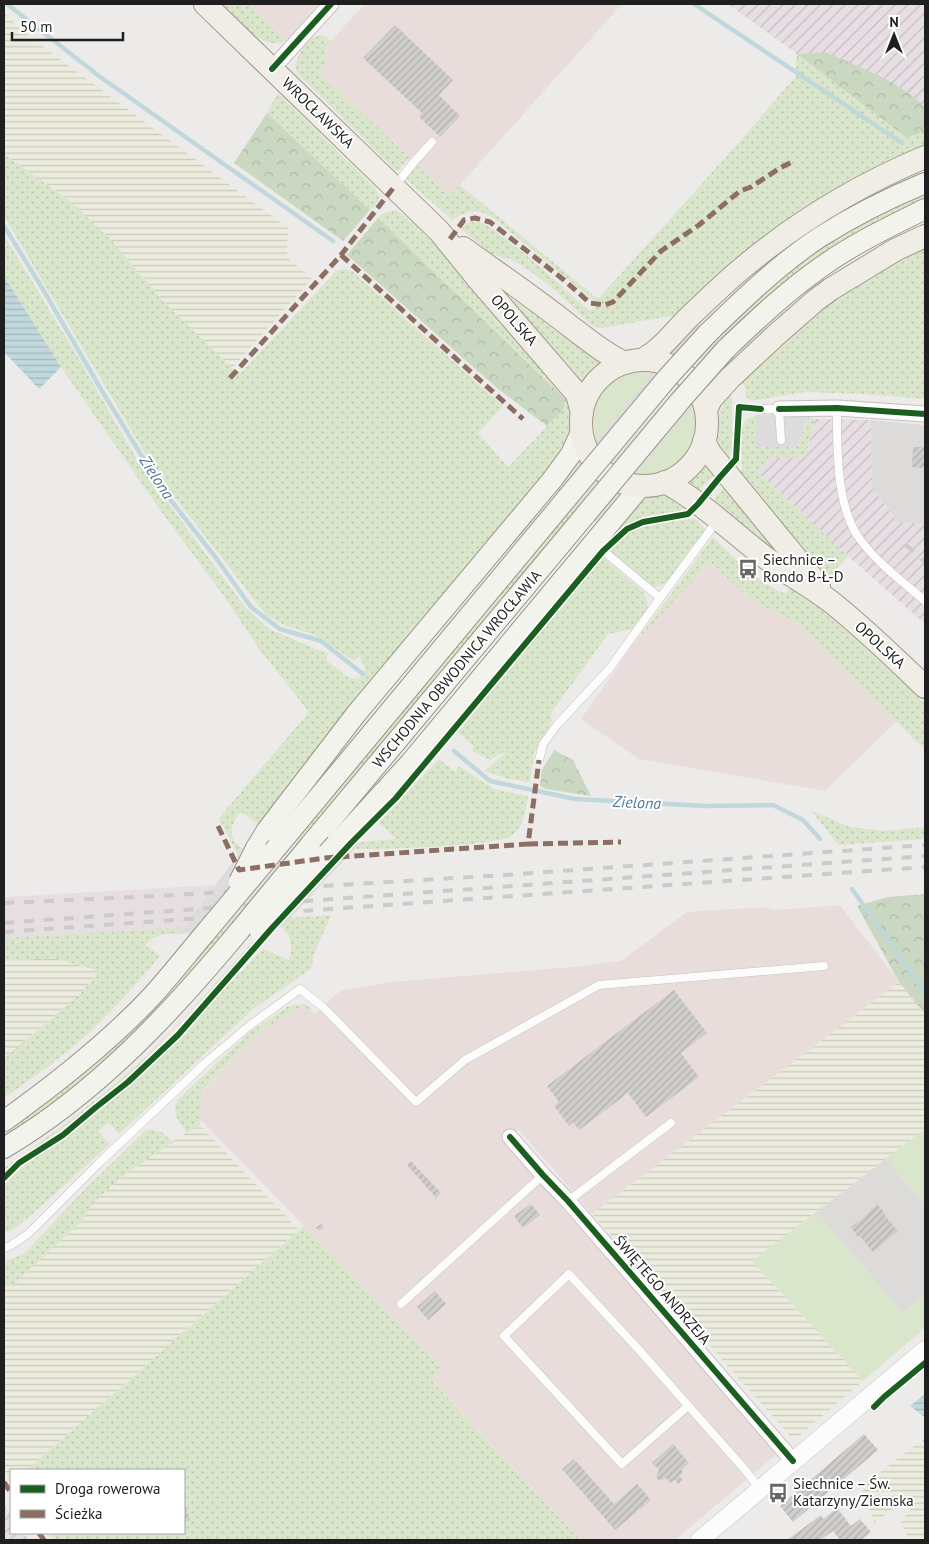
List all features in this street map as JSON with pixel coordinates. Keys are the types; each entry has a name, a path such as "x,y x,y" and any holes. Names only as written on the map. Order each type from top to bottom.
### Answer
{"main road":[{"name":"WROCŁAWSKA","path":"205,4 402,194"},
{"path":"228,906 249,859 267,830 356,714 552,480 571,454 589,391 604,374 654,353 686,320 746,265 800,225 864,186 925,157"},
{"name":"WSCHODNIA OBWODNICA WROCŁAWIA","path":"4,1121 75,1068 152,996 668,377 707,334 769,276 820,237 864,212 925,183"},
{"name":"OPOLSKA","path":"402,194 439,231 577,394 581,422"},
{"name":"WSCHODNIA OBWODNICA WROCŁAWIA","path":"249,929 310,846 724,350 764,313 824,264 863,241 925,210"},
{"name":"OPOLSKA","path":"439,231 614,359 633,361"},
{"path":"706,410 711,399 730,378 816,300 895,250 925,236"},
{"path":"581,422 585,446 592,459 601,470 626,484 641,486 665,482 682,473 696,459 704,441 707,425 706,410 701,396 683,373 670,366 656,361 633,361"},
{"name":"OPOLSKA","path":"704,441 710,453 834,604"},
{"name":"OPOLSKA","path":"665,482 677,488 719,519 767,559 834,604 879,643 925,687"},
{"path":"4,1148 34,1129 95,1082 162,1019 205,971 240,945 249,929 336,844 410,763 641,486"}],"street":[{"path":"272,68 331,4"},
{"path":"779,409 837,408 925,414"},
{"name":"ŚWIĘTEGO ANDRZEJA","path":"510,1137 568,1200 793,1461"},
{"path":"704,1539 760,1489 925,1350"}],"lane":[{"path":"402,194 414,162 432,142"},
{"path":"837,408 836,452 846,510 858,536 882,565 925,601"},
{"path":"761,409 779,409 781,440"},
{"path":"539,760 543,744 557,725 610,668 719,519"},
{"path":"593,542 660,598"},
{"path":"4,1248 28,1234 98,1164 204,1064 249,1026 300,988 323,1007 416,1102 465,1060 600,985 824,966"},
{"path":"568,1200 671,1123"},
{"path":"401,1304 543,1175"},
{"path":"688,1406 622,1464 504,1336 569,1274 640,1351 688,1406 760,1489"}],"shaded area":[{"path":"248,4 319,4 286,40"},
{"path":"365,4 622,4 450,196 319,72 326,63 325,47"},
{"path":"728,4 925,4 925,131 907,138"},
{"path":"4,13 34,40 288,228 287,257 312,279 232,368 164,302 112,241 70,201 4,154"},
{"path":"809,412 797,447 755,447 757,415"},
{"path":"815,419 871,420 872,487 898,522 925,524 925,624 848,556 758,472 767,458 805,457"},
{"path":"871,420 925,425 925,524 898,522 872,487"},
{"path":"710,563 753,601 799,624 897,721 825,791 639,759 581,719 633,645"},
{"path":"215,885 183,927 4,938 4,897"},
{"path":"840,905 899,982 592,1214 519,1130 504,1142 778,1453 675,1540 580,1540 432,1380 442,1368 200,1119 202,1092 258,1033 302,1006 315,1014 341,991 391,982 572,967 621,961 687,912 764,907 776,910"},
{"path":"54,958 100,971 80,994 4,1057 4,961"},
{"path":"899,982 925,1014 925,1129 752,1261 863,1381 794,1440 592,1214"},
{"path":"200,1125 299,1230 28,1469 10,1469 10,1478 4,1469 4,1285 12,1285 82,1221 95,1201 125,1174 166,1145"},
{"path":"885,1159 925,1205 925,1294 903,1313 816,1212"},
{"path":"925,1439 925,1540 902,1540 907,1536 901,1522 911,1509 903,1501 874,1523 862,1486"},
{"path":"4,1504 10,1513 10,1534 24,1534 29,1540 4,1540"}],"green space":[{"path":"222,4 248,4 286,40 277,43 268,42 260,38 243,25"},
{"path":"319,35 325,36 331,42 325,47 326,63 319,72 410,158 399,170 396,171 298,74 295,67 300,53 310,40"},
{"path":"825,52 878,75 903,89 925,107 925,131 907,138 797,54"},
{"path":"797,54 907,138 925,131 925,148 675,320 671,316 602,328 591,325 540,278 506,257 505,259 490,253 461,229 467,223 472,222 488,226 528,257 590,311 599,305 496,220 484,213 474,211 452,220 406,179 418,166 450,196 460,185 598,299 742,139 795,77"},
{"path":"278,93 375,188 379,198 376,205 370,210 267,113"},
{"path":"267,113 370,210 343,241 234,163"},
{"path":"4,154 70,201 112,241 164,302 232,368 241,373 336,271 346,269 353,272 503,406 478,433 508,467 563,410 566,400 378,218 384,213 396,210 408,218 473,285 571,402 571,434 558,457 261,826 241,812 234,821 232,836 243,849 238,855 219,818 309,712 260,650 61,367 4,276 4,235 140,465 245,607 269,629 328,654 326,660 349,678 358,679 363,674 365,667 359,656 354,661 315,635 286,626 266,615 159,477 4,216"},
{"path":"925,193 925,200 719,345 713,340 769,288 811,257 878,216"},
{"path":"378,218 566,400 563,410 547,426 498,389 347,255"},
{"path":"925,242 925,399 805,392 751,401 745,395 746,388 739,380 801,320"},
{"path":"493,281 581,347 601,365 582,384"},
{"path":"634,372 653,373 596,441 594,418 600,398 613,383"},
{"path":"728,396 732,398 732,449 728,460 719,444 716,428 719,412"},
{"path":"693,407 697,427 695,438 685,456 669,470 659,474 635,476"},
{"path":"757,415 756,447 797,447 808,417 815,419 805,457 767,458 758,472 848,556 828,578 738,474 742,470 742,425 747,419"},
{"path":"705,462 716,473 697,493 686,482 697,473"},
{"path":"726,485 794,568 711,503"},
{"path":"667,496 686,506 676,513 632,523 606,540 640,500"},
{"path":"573,503 578,508 297,845 290,845"},
{"path":"696,519 705,529 704,533 666,583 662,585 656,587 649,585 609,550 632,529 656,523"},
{"path":"713,537 746,569 765,583 786,594 789,588 815,604 925,704 925,750 799,624 753,601 710,563 633,645"},
{"path":"603,557 643,592 648,603 646,612 632,629 608,634 551,713 552,721 534,754 530,782 508,779 485,771 505,753 490,760 472,751 474,747 458,732"},
{"path":"554,750 573,760 591,796 546,789 540,786 542,770"},
{"path":"439,759 455,772 459,766 494,789 528,796 525,812 518,830 504,838 487,842 412,848 355,849 361,842 396,839 378,822"},
{"path":"812,811 850,827 885,831 925,827 925,839 838,845"},
{"path":"925,894 925,1014 899,982 857,906 888,897"},
{"path":"331,915 313,956 312,968 253,1009 119,1134 109,1123 98,1131 110,1144 28,1218 14,1229 4,1233 4,1185 14,1173 104,1107 155,1061 263,949 289,960 291,942 282,927 290,918"},
{"path":"183,927 178,934 160,935 148,942 145,945 160,956 120,1001 73,1046 4,1098 4,1057 80,994 100,971 54,958 4,961 4,938"},
{"path":"229,930 174,993 121,1047 45,1109 4,1136 4,1130 219,931"},
{"path":"255,940 257,942 134,1071 89,1109 4,1173 4,1168 78,1114 147,1055"},
{"path":"305,1004 312,1009 311,1011 302,1006 258,1033 202,1091 200,1125 187,1133 178,1121 175,1113 178,1099 250,1032 287,1007"},
{"path":"149,1129 162,1132 173,1142 125,1174 95,1201 82,1221 12,1286 4,1285 4,1261 25,1253 84,1190"},
{"path":"925,1129 925,1205 885,1159"},
{"path":"816,1212 903,1313 925,1294 925,1328 863,1381 752,1261"},
{"path":"304,1226 442,1368 432,1381 580,1540 53,1540 49,1534 185,1534 185,1469 28,1469"}],"water":[{"path":"4,276 61,367 39,389 4,352"},
{"path":"925,1394 925,1416 923,1416 910,1406"}],"pier":[{"path":"697,324 716,342 677,384 576,506 556,490 656,369"},
{"path":"716,342 735,360 596,522 576,506"},
{"path":"361,842 282,927 223,931 294,846"},
{"path":"293,846 222,931 178,934 243,849"}],"building":[{"path":"395,25 453,80 439,95 460,116 440,137 419,117 422,113 363,58"},
{"path":"913,447 925,447 925,468 912,467"},
{"path":"674,990 707,1033 681,1053 699,1077 646,1117 628,1093 579,1130 573,1122 569,1126 554,1106 559,1102 547,1086"},
{"path":"411,1161 441,1193 436,1198 407,1165"},
{"path":"531,1204 540,1215 523,1228 514,1216"},
{"path":"877,1204 898,1231 873,1252 851,1227 859,1222"},
{"path":"321,1224 324,1227 320,1231 316,1228"},
{"path":"435,1291 446,1304 428,1320 417,1307"},
{"path":"864,1434 878,1450 793,1522 780,1506"},
{"path":"673,1444 689,1463 681,1470 683,1472 679,1476 683,1480 678,1484 675,1480 670,1483 666,1478 659,1481 656,1477 659,1470 652,1463"},
{"path":"574,1459 614,1504 637,1484 651,1500 615,1530 562,1469"},
{"path":"185,1508 190,1520 185,1522"},
{"path":"837,1508 851,1526 860,1519 871,1532 863,1540 840,1540 833,1531 820,1540 787,1540 821,1515 823,1519"}],"waterway":[{"path":"7,4 99,76 333,241"},
{"path":"694,4 902,143"},
{"name":"Zielona","path":"4,226 162,489 216,558 251,607 280,629 321,641 363,674"},
{"name":"Zielona","path":"454,751 490,781 575,799 706,806 773,805 803,820 820,839"},
{"name":"Zielona","path":"852,889 925,992"}],"railway":[{"path":"906,545 925,562"},
{"path":"4,903 157,896 505,875 925,845"},
{"path":"4,923 925,856"},
{"path":"4,932 925,867"}],"marked path":[{"path":"450,239 464,220 475,218 490,222 564,280 590,303 605,305 613,302 661,251 699,225 740,191 751,187 792,162"},
{"path":"230,378 341,255 394,187"},
{"path":"341,255 523,419"},
{"path":"218,826 239,870 325,858 528,844 539,760"},
{"path":"528,844 621,842"},
{"path":"4,1482 10,1491"},
{"path":"40,1534 44,1540"}],"cycle path":[{"path":"272,69 331,4"},
{"path":"4,1178 19,1163 63,1135 128,1082 178,1035 272,928 351,843 396,798 603,551 627,529 643,522 688,514 736,459 739,407 761,409"},
{"path":"779,409 837,408 925,414"},
{"path":"510,1137 568,1201 793,1461"},
{"path":"874,1407 925,1363"}],"place":[{"name":"Siechnice – Rondo B-Ł-D","path":"748,569"},
{"name":"Siechnice – Św. Katarzyny/Ziemska","path":"778,1493"}]}
